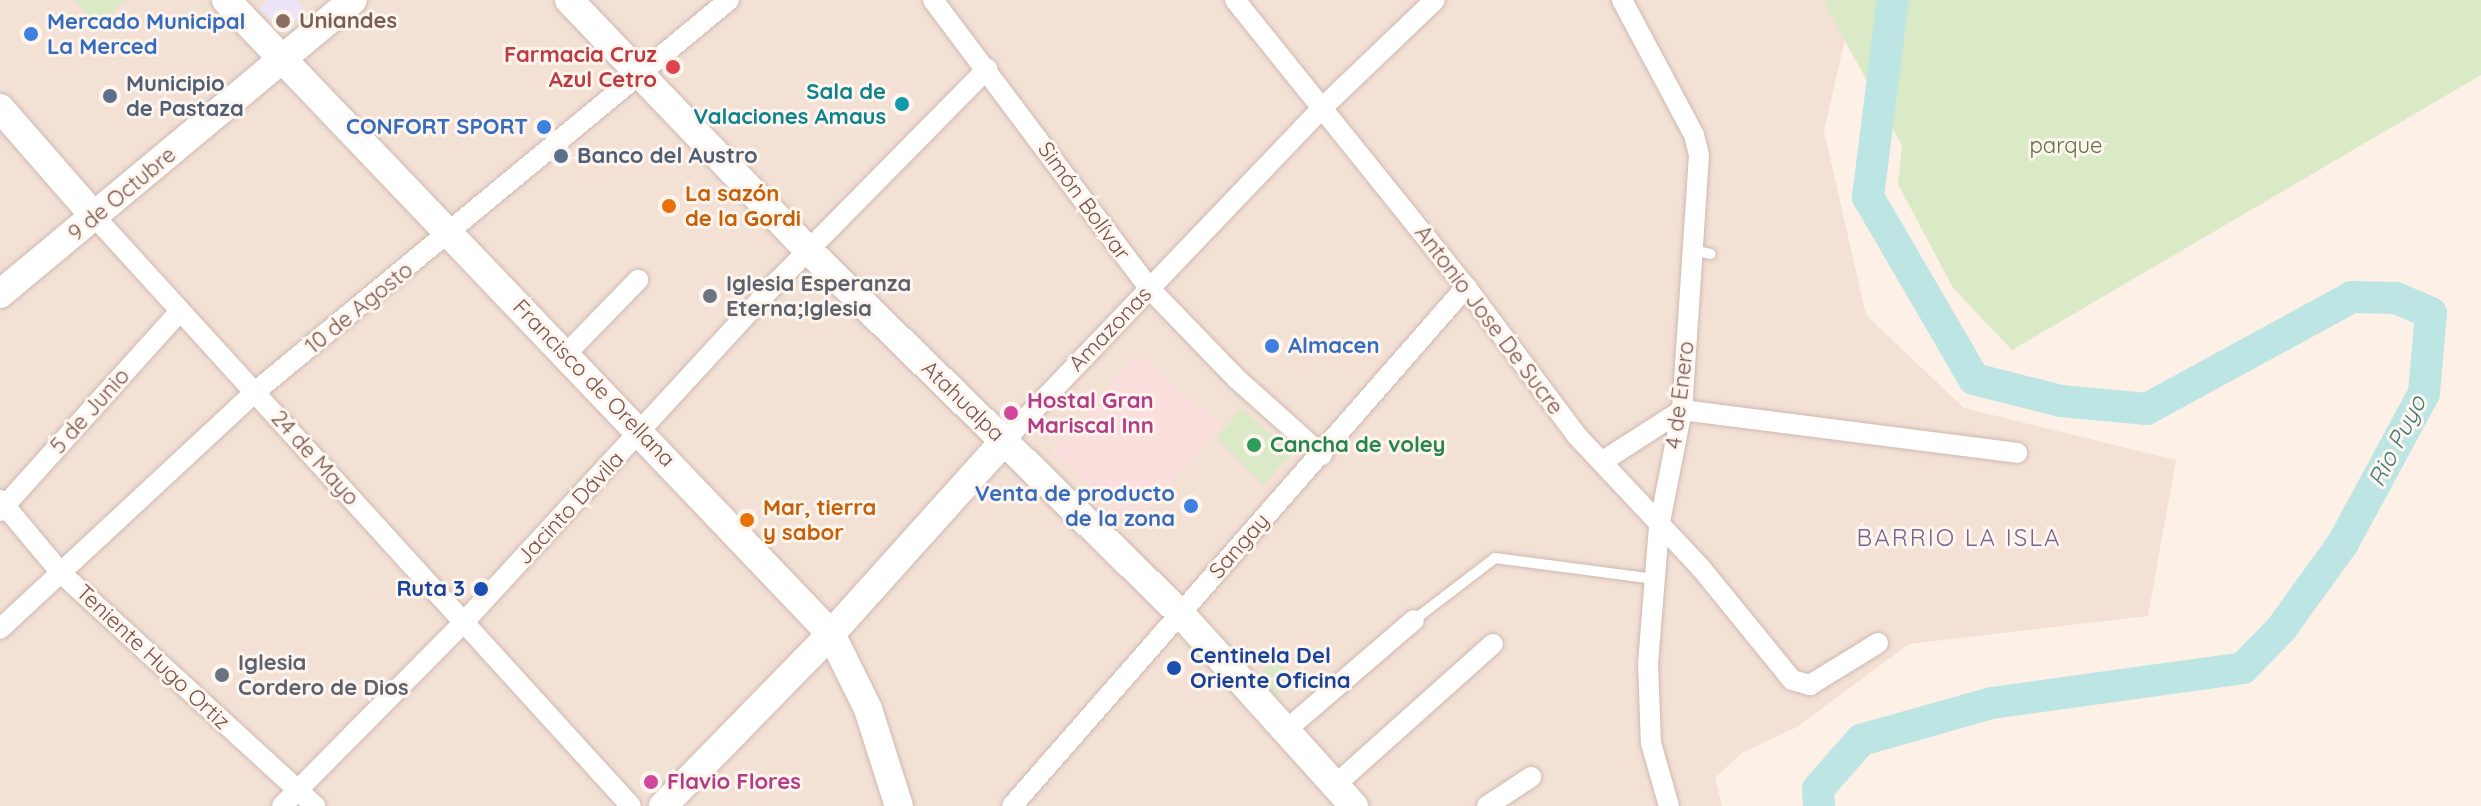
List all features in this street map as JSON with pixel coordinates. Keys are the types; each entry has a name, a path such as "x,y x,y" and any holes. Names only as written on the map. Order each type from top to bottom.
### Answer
{"street":[{"name":"Francisco de Orellana","path":"226,0 565,355 642,431 831,634 868,709 899,806"},
{"name":"9 de Octubre","path":"0,294 353,0"},
{"name":"Atahualpa","path":"569,0 808,250 1180,613 1346,800"},
{"name":"10 de Agosto","path":"0,629 255,392 729,0"},
{"name":"Simón Bolívar","path":"933,0 1149,288 1237,379 1322,455"},
{"name":"Antonio Jose De Sucre","path":"1235,0 1466,287 1577,436 1603,461 1801,685 1810,685 1878,643"},
{"name":"Amazonas","path":"663,806 831,634 1004,441 1149,288 1322,108 1435,0"},
{"name":"4 de Enero","path":"1622,0 1694,135 1699,155 1702,252 1682,410 1659,527 1648,663 1651,743 1669,806"},
{"name":"Jacinto Dávila","path":"282,806 464,622 808,250 987,69"},
{"name":"24 de Mayo","path":"0,108 95,217 631,806"},
{"path":"565,355 638,280"},
{"name":"Sangay","path":"1012,806 1466,287"},
{"name":"5 de Junio","path":"2,506 180,311"},
{"path":"1603,461 1682,410 2017,453"},
{"name":"Teniente Hugo Ortiz","path":"2,506 61,573 315,806"},
{"path":"1285,731 1414,620"},
{"path":"1346,800 1493,644"},
{"path":"1487,806 1531,777"}],"lane":[{"path":"1414,620 1495,558 1655,579"}],"shaded area":[{"path":"0,0 1854,0 1824,131 1866,315 1964,408 2176,460 2148,616 1909,644 1797,727 1742,753 1715,778 1722,806 0,806"},
{"name":"Uniandes","path":"268,0 296,0 306,11 282,32 259,8"},
{"path":"1137,354 1221,426 1135,525 1051,453"}],"green space":[{"path":"75,0 125,0 96,25"},
{"name":"parque","path":"1823,0 2481,0 2481,75 2012,350 1953,288 1898,184 1902,146"},
{"name":"Cancha de voley","path":"1241,409 1292,452 1264,485 1217,438"},
{"path":"1275,660 1290,675 1271,707 1251,684"}],"waterway":[{"name":"Rio Puyo","path":"1819,806 1818,789 1861,740 1992,703 2243,668 2281,629 2343,543 2424,393 2431,313 2395,298 2352,297 2147,409 2061,401 1974,379 1868,197 1893,0"}],"place":[{"name":"Uniandes","path":"283,21"},
{"name":"Mercado Municipal La Merced","path":"31,34"},
{"name":"Farmacia Cruz Azul Cetro","path":"673,67"},
{"name":"Municipio de Pastaza","path":"110,96"},
{"name":"Sala de Valaciones Amaus","path":"902,104"},
{"name":"CONFORT SPORT","path":"544,127"},
{"name":"Banco del Austro","path":"561,156"},
{"name":"La sazón de la Gordi","path":"669,206"},
{"name":"Iglesia Esperanza Eterna;Iglesia","path":"710,296"},
{"name":"Almacen","path":"1272,346"},
{"name":"Hostal Gran Mariscal Inn","path":"1011,413"},
{"name":"Cancha de voley","path":"1254,445"},
{"name":"Venta de producto de la zona","path":"1191,506"},
{"name":"Mar, tierra y sabor","path":"747,520"},
{"name":"Ruta 3","path":"481,589"},
{"name":"Centinela Del Oriente Oficina","path":"1174,668"},
{"name":"Iglesia Cordero de Dios","path":"222,675"},
{"name":"Flavio Flores","path":"651,782"}],"district":[{"name":"BARRIO LA ISLA","path":"1959,538"}]}
